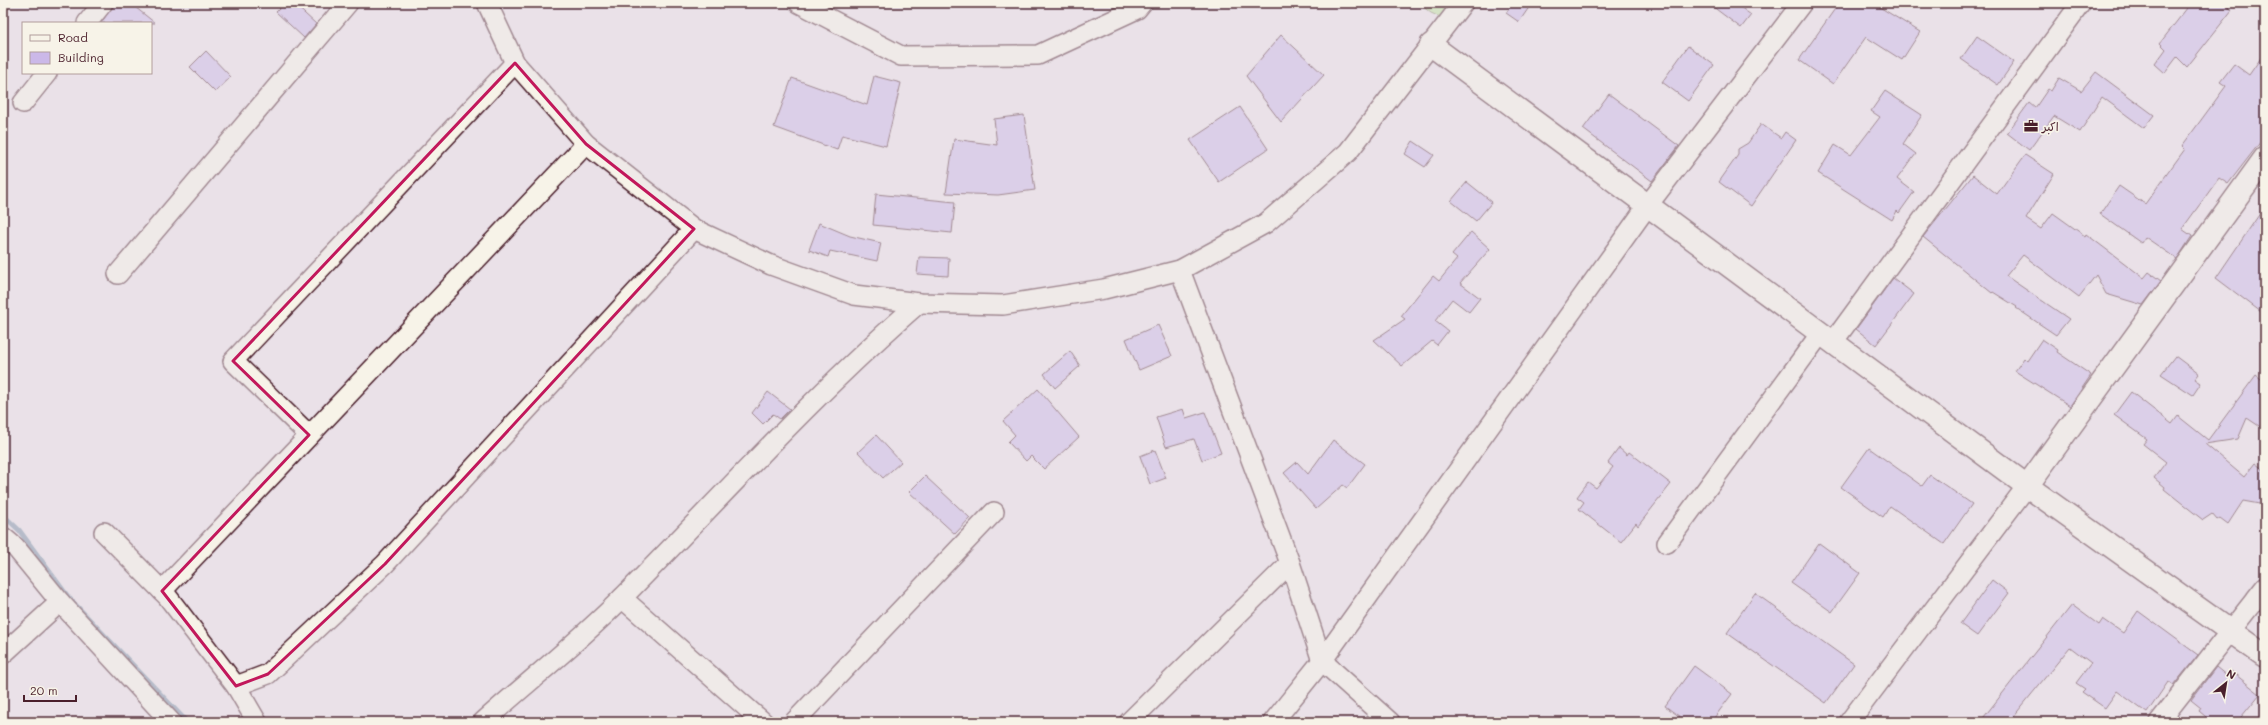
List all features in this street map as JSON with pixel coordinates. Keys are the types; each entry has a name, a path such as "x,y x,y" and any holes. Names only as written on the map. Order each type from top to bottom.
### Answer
{"street":[{"path":"88,22 103,3"},
{"path":"118,274 348,3"},
{"path":"487,3 515,63 586,144 694,228 771,265 854,294 919,303 1003,305 1104,290 1180,270 1266,224 1348,152 1431,46 1462,3"},
{"path":"799,3 902,56 1038,55 1137,9 1142,3"},
{"path":"1273,722 1322,661 1648,205 1802,3"},
{"path":"1667,543 1827,338 2081,3"},
{"path":"1431,46 2027,486 2265,656"},
{"path":"309,435 233,361 515,63"},
{"path":"23,103 46,74"},
{"path":"162,591 586,144"},
{"path":"1849,722 2027,486 2265,158"},
{"path":"236,686 268,674 385,564 694,228"},
{"path":"1180,270 1290,563 1322,661 1390,722"},
{"path":"483,722 622,598 873,343 919,303"},
{"path":"794,722 994,512"},
{"path":"104,532 162,591 236,686 257,722"},
{"path":"3,537 16,548 60,602 170,722"},
{"path":"1129,722 1290,563"},
{"path":"2159,722 2265,587"},
{"path":"622,598 763,722"},
{"path":"3,654 60,602"}],"highlighted area":[{"path":"515,63 586,144 694,229 385,564 268,674 236,686 162,591 309,435 233,361"}],"green space":[{"path":"1418,3 1454,3 1446,14 1440,17 1431,13"}],"building":[{"path":"115,3 130,3 155,23 152,22 102,22"},
{"path":"285,3 293,3 316,24 304,38 276,12"},
{"path":"1513,3 1532,3 1519,22 1506,13"},
{"path":"1708,3 1735,3 1751,15 1741,28"},
{"path":"1839,3 1873,3 1920,32 1902,60 1866,37 1833,84 1799,60"},
{"path":"2191,3 2222,3 2232,10 2187,67 2177,57 2165,73 2155,64 2166,49 2160,43"},
{"path":"1281,35 1324,75 1281,122 1246,76"},
{"path":"1977,36 2014,62 1998,85 1961,59"},
{"path":"1688,46 1714,65 1688,101 1662,82"},
{"path":"206,51 231,77 215,92 190,67"},
{"path":"2265,52 2265,136 2228,184 2219,178 2182,229 2192,236 2177,259 2145,237 2141,243 2100,214 2119,186 2145,204 2185,149 2182,146 2226,86 2220,82 2234,64 2249,75"},
{"path":"2096,72 2154,115 2144,128 2102,97 2080,132 2054,116 2029,150 2007,133 2029,103 2035,108 2048,89 2051,91 2059,78 2081,91"},
{"path":"874,76 901,83 886,146 842,135 837,150 774,127 792,78 867,105"},
{"path":"1885,91 1922,115 1903,144 1916,154 1897,179 1914,192 1899,213 1897,211 1892,220 1818,173 1835,145 1851,155 1880,117 1871,111"},
{"path":"1609,94 1679,146 1652,181 1583,129"},
{"path":"1240,107 1268,149 1219,182 1190,140"},
{"path":"1024,115 1035,190 998,195 946,193 954,139 997,145 994,119"},
{"path":"1761,124 1781,138 1785,132 1796,140 1751,206 1719,182 1738,155 1738,149 1748,143"},
{"path":"1413,141 1434,155 1425,167 1405,154"},
{"path":"2025,155 2054,174 2026,219 2041,229 2053,213 2085,236 2086,234 2144,278 2149,272 2161,281 2143,305 2106,294 2096,275 2079,297 2023,255 2006,276 2069,319 2056,335 2016,308 2017,307 1993,292 1992,293 1923,237 1973,175 1997,194"},
{"path":"1467,182 1492,202 1476,221 1451,201"},
{"path":"876,194 955,202 952,233 873,225"},
{"path":"2265,206 2265,315 2216,278"},
{"path":"819,223 850,236 881,243 877,261 830,251 828,257 809,250"},
{"path":"1471,232 1490,249 1460,283 1480,298 1469,312 1452,299 1435,321 1448,331 1437,345 1432,341 1402,366 1374,340 1405,319 1401,316 1433,276 1439,281 1457,259 1452,255"},
{"path":"919,257 949,258 948,276 917,274"},
{"path":"1893,278 1914,294 1876,345 1856,329"},
{"path":"1158,325 1172,356 1139,370 1126,339"},
{"path":"2042,339 2058,350 2057,352 2091,375 2070,406 2015,371 2024,358 2027,361"},
{"path":"1070,351 1080,366 1055,388 1044,374"},
{"path":"2175,356 2199,374 2195,379 2201,383 2193,395 2161,374"},
{"path":"2256,375 2265,382 2265,430 2247,418 2238,439 2205,444 2244,477 2255,463 2265,471 2265,505 2243,501 2228,524 2220,518 2217,520 2212,514 2203,520 2164,489 2165,487 2154,478 2166,462 2143,444 2147,439 2114,415 2131,392 2172,424 2178,416 2208,440"},
{"path":"1038,389 1079,437 1044,469 1031,456 1026,461 1008,442 1015,435 1003,421"},
{"path":"768,392 790,409 780,419 773,414 763,424 752,413"},
{"path":"1183,409 1186,418 1205,412 1221,453 1202,460 1194,439 1166,447 1156,417"},
{"path":"876,435 901,462 883,478 858,452"},
{"path":"1333,440 1365,464 1347,488 1343,485 1316,509 1284,473 1297,462 1308,474"},
{"path":"1619,448 1627,455 1629,452 1671,484 1638,526 1636,523 1621,542 1579,509 1584,502 1577,497 1588,482 1596,488 1613,467 1608,463"},
{"path":"1869,448 1922,486 1930,475 1972,504 1944,544 1890,506 1883,517 1841,487"},
{"path":"1155,450 1166,478 1150,484 1140,456"},
{"path":"925,476 970,518 955,534 909,492"},
{"path":"1819,543 1860,573 1832,612 1791,583"},
{"path":"1992,580 2009,593 1977,636 1960,624"},
{"path":"1755,593 1854,664 1826,703 1727,633"},
{"path":"2072,605 2099,625 2103,619 2123,633 2138,611 2198,655 2173,686 2168,682 2147,713 2117,691 2105,708 2082,692 2085,689 2076,683 2091,663 2070,647 2009,722 1980,722"},
{"path":"1694,666 1732,694 1711,722 1687,722 1665,706"},
{"path":"2216,667 2227,676 2231,671 2260,694 2237,722 2212,722 2199,711 2201,708 2191,700"}],"waterway":[{"path":"3,515 19,530 69,598 187,722"}],"place":[{"name":"اکبر","path":"2031,126"}]}
